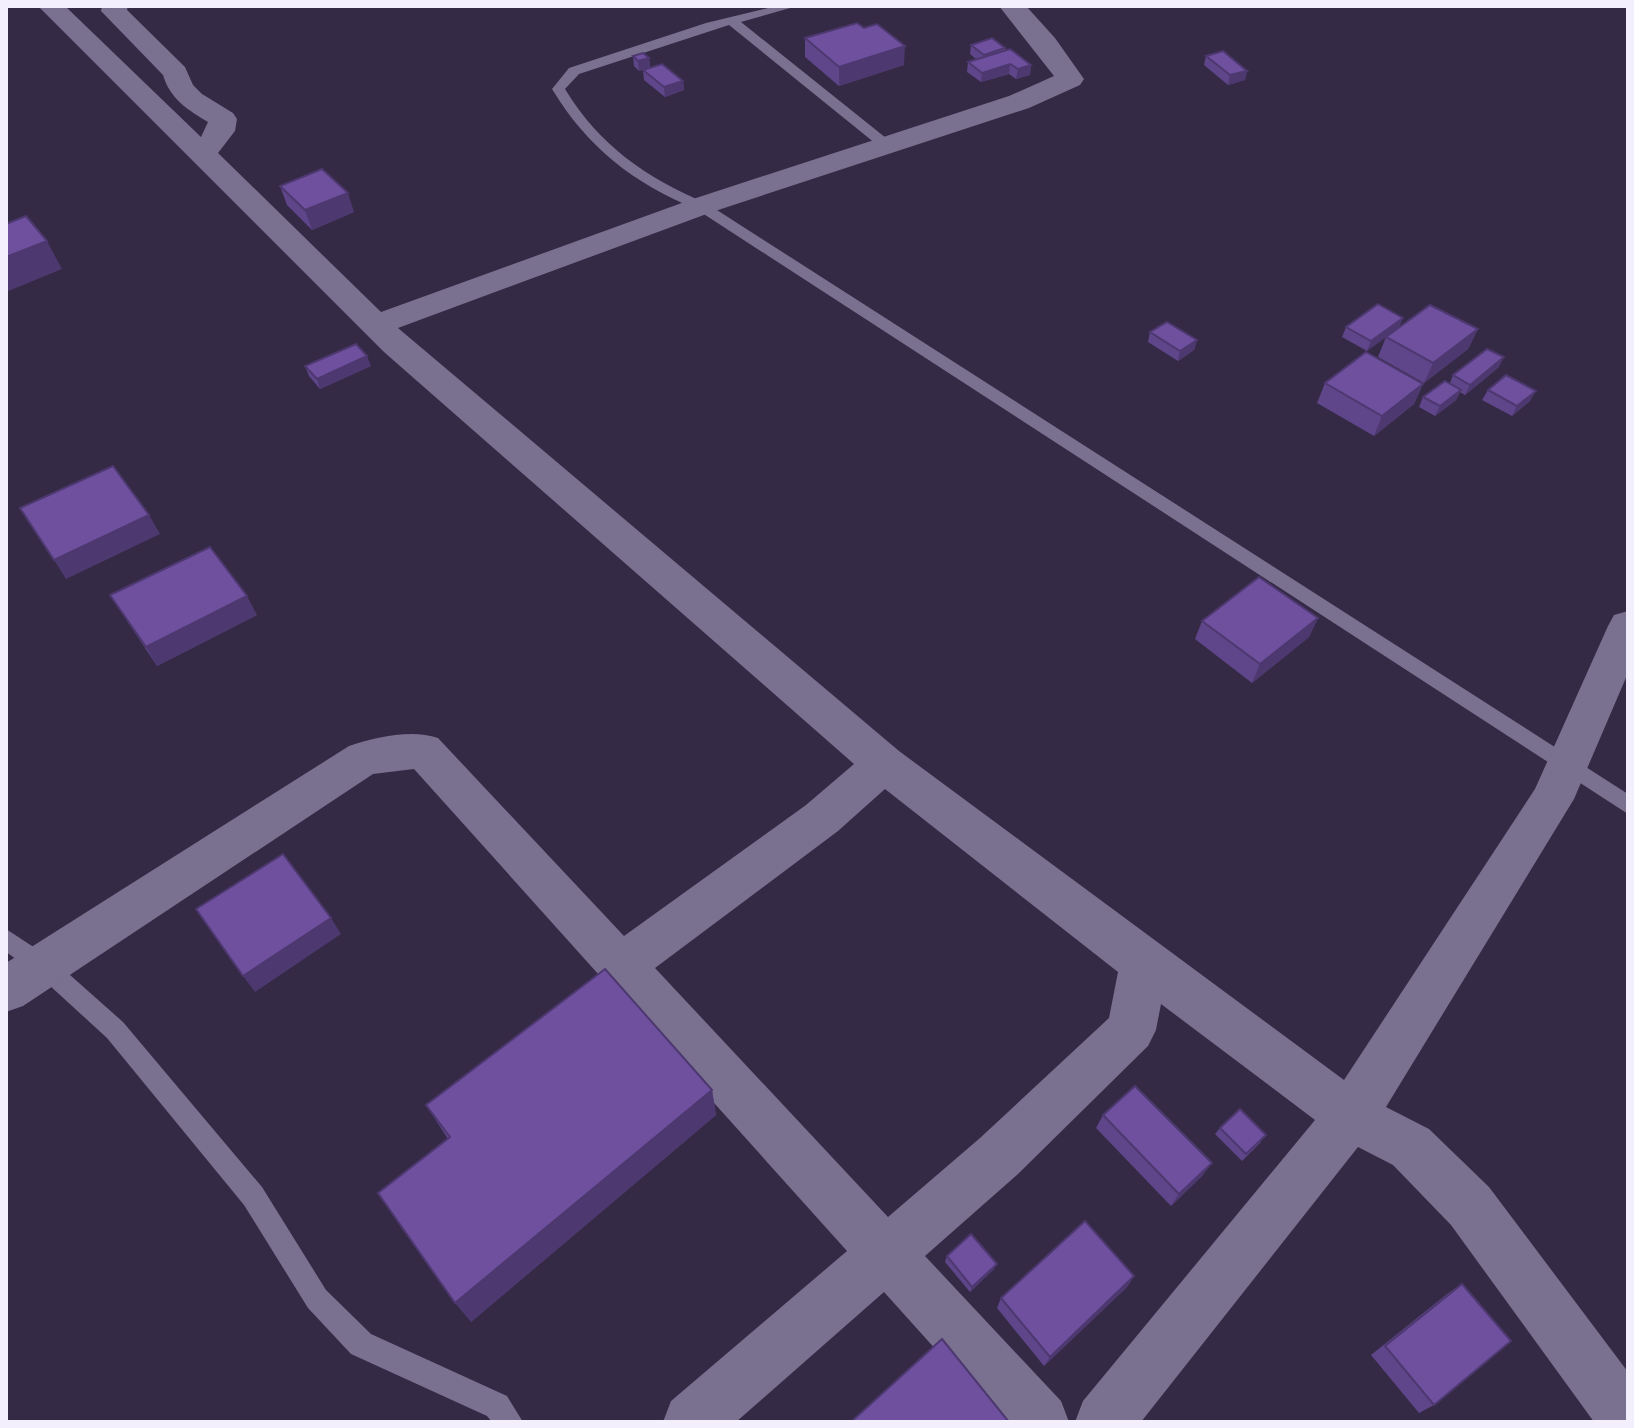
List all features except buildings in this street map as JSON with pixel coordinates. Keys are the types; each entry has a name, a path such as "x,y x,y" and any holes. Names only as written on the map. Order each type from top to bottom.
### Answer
{"street":[{"path":"51,6 376,325 884,764 1144,963 1351,1116 1411,1147 1470,1206 1628,1420"},
{"path":"115,6 114,11 119,17 176,73 180,87 192,100 223,119 221,131 202,154"},
{"path":"376,325 701,206 1019,102 1070,79 1046,44 1012,6"},
{"path":"1104,1422 1351,1116 1552,799 1628,626"},
{"path":"25,978 364,758 423,750 1040,1422"},
{"path":"620,966 822,818 884,764"},
{"path":"692,1422 999,1156 1131,1030 1144,963"}],"lane":[{"path":"791,6 732,21 574,71 558,89 573,117 615,159 667,192 701,206 1628,805"},
{"path":"732,21 886,145"},
{"path":"6,939 25,978 115,1030 253,1196 317,1299 361,1344 497,1406 509,1422"}]}
